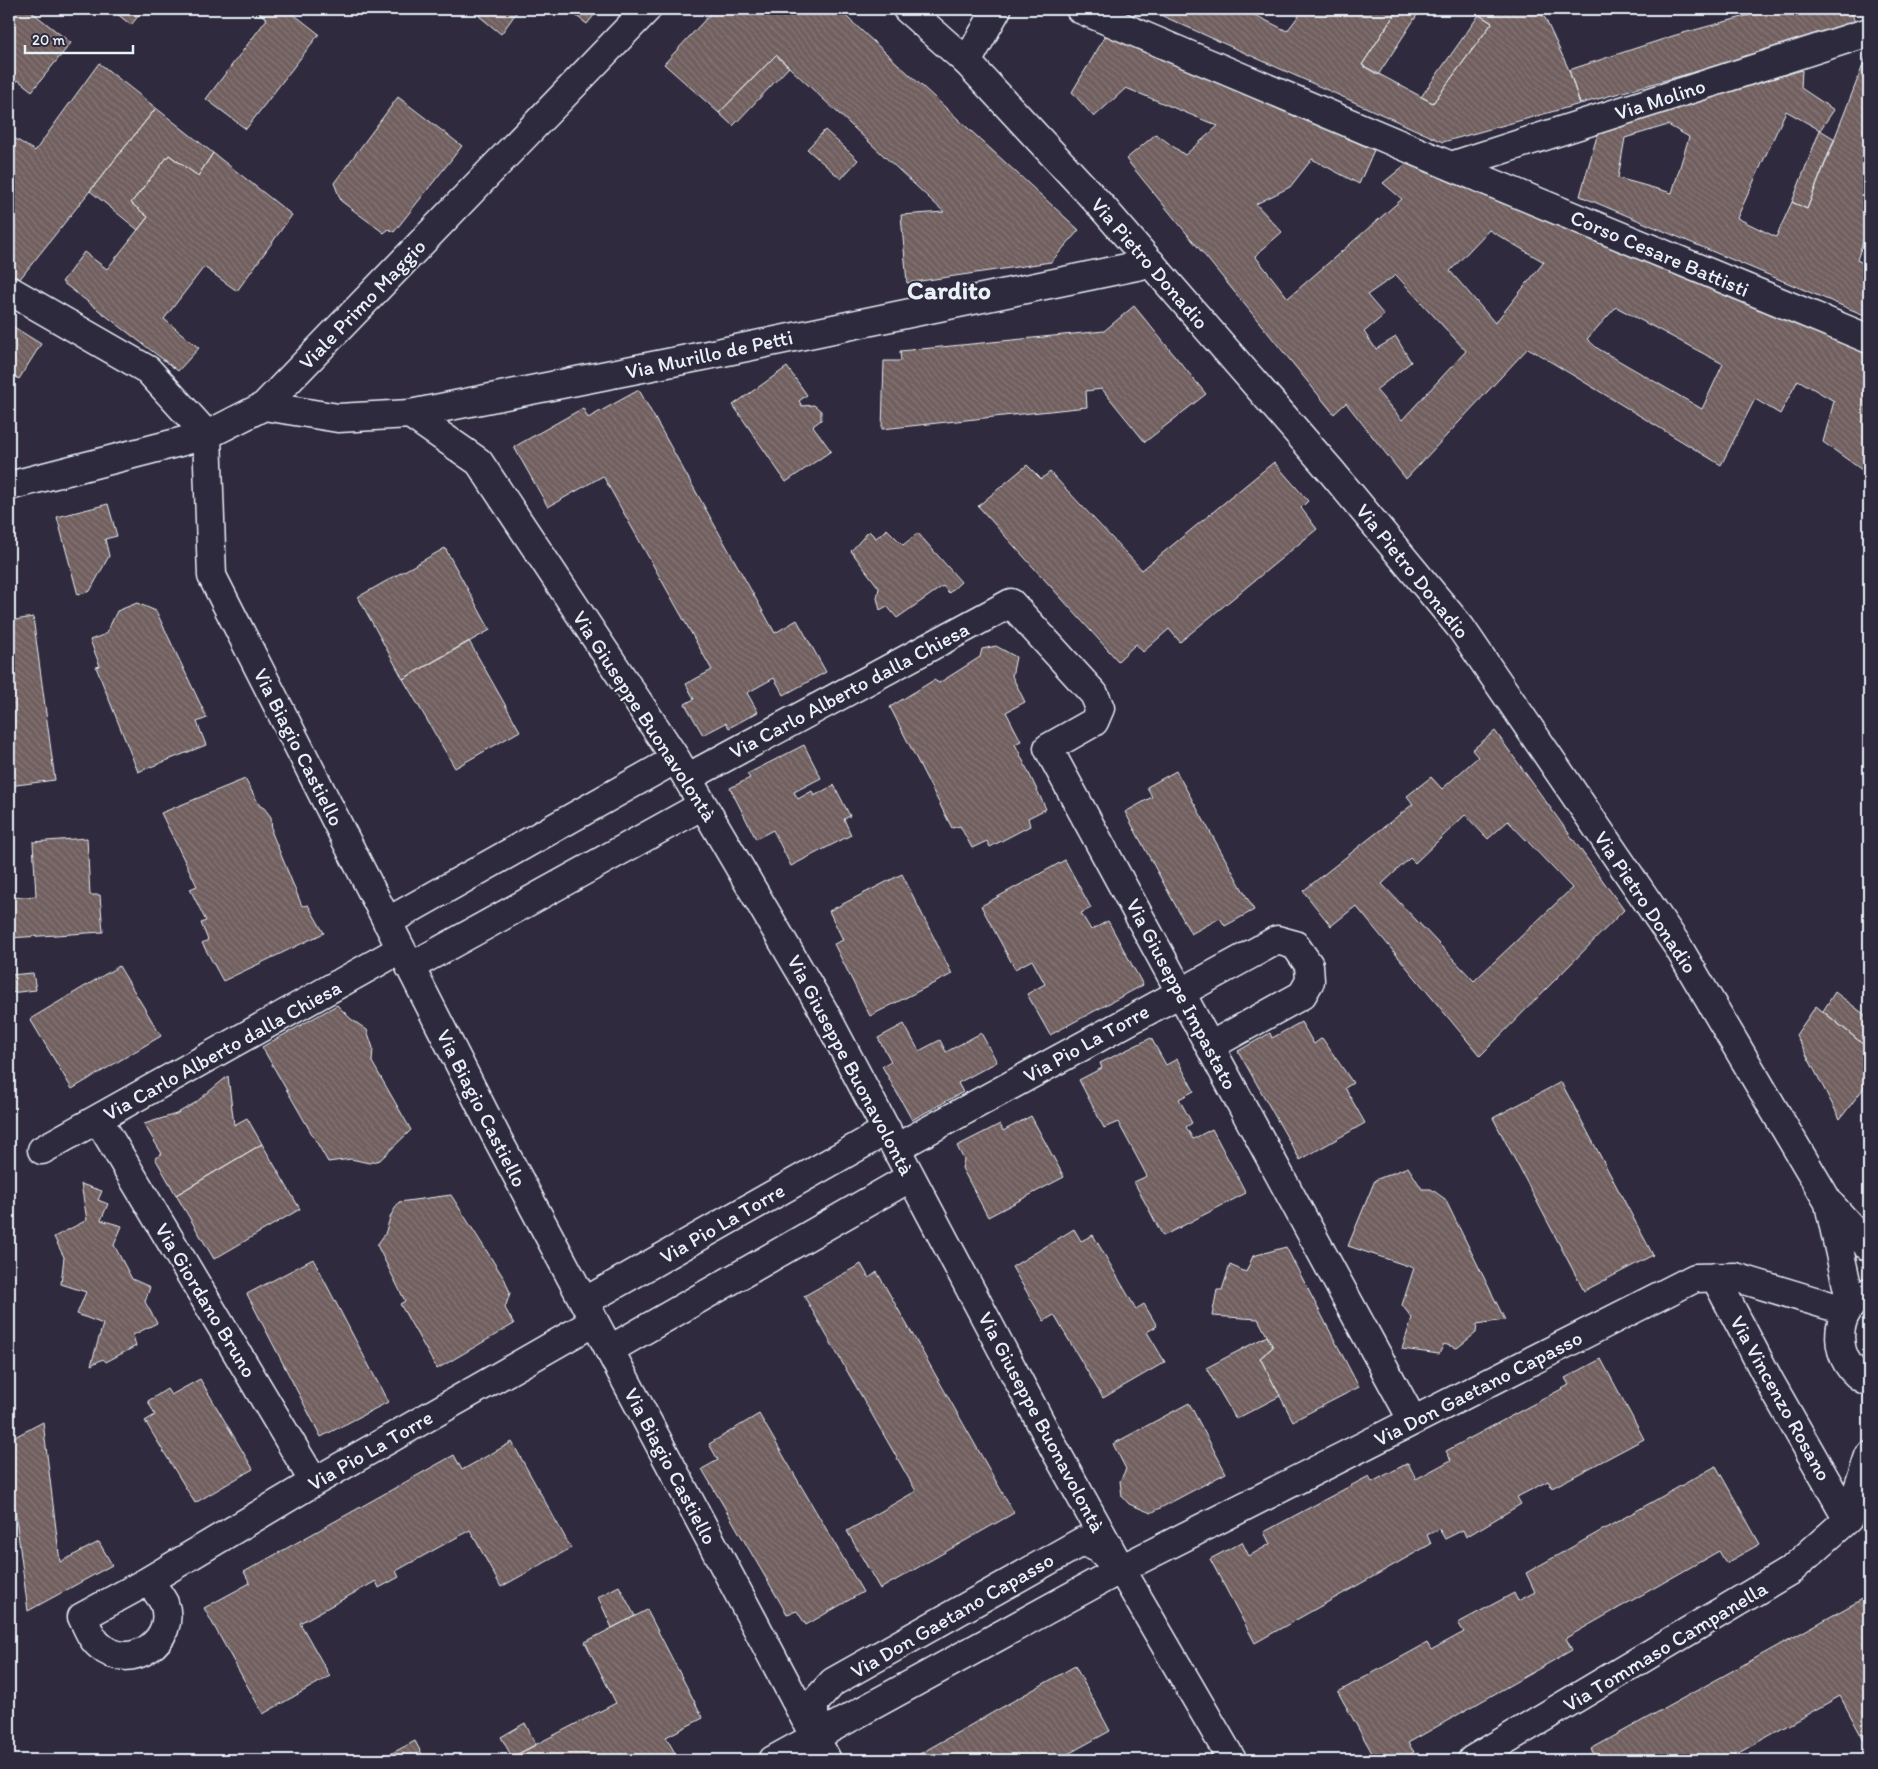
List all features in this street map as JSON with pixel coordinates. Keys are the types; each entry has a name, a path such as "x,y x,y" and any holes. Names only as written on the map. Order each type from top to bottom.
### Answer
{"street":[{"name":"Viale Primo Maggio","path":"9,486 207,435 264,406 646,9"},
{"name":"Via Pietro Donadio","path":"907,9 967,62 1102,207 1331,471 1461,628 1677,945 1829,1203 1869,1248"},
{"path":"967,62 997,9"},
{"name":"Corso Cesare Battisti","path":"1080,9 1869,340"},
{"name":"Via Molino","path":"1451,166 1869,32"},
{"name":"Via Murillo de Petti","path":"264,406 338,418 410,414 684,360 1151,263"},
{"path":"9,290 148,370 207,435"},
{"name":"Via Giuseppe Buonavolontà","path":"410,414 479,462 682,768 823,1010 1050,1439 1121,1569 1232,1760"},
{"name":"Via Biagio Castiello","path":"207,435 212,576 496,1136 827,1760"},
{"name":"Via Carlo Alberto dalla Chiesa","path":"387,922 682,768 1010,603"},
{"name":"Via Giuseppe Impastato","path":"1010,603 1094,694 1100,708 1094,722 1048,748 1413,1421"},
{"name":"Via Carlo Alberto dalla Chiesa","path":"42,1150 406,958 703,805"},
{"name":"Via Pio La Torre","path":"148,1581 314,1482 589,1312 892,1139 1180,992 1277,940 1295,945 1309,965 1310,981 1302,995 1210,1046"},
{"name":"Via Giordano Bruno","path":"98,1119 314,1482"},
{"path":"609,1350 911,1177"},
{"name":"Via Pietro Donadio","path":"1829,1203 1856,1302"},
{"name":"Via Vincenzo Rosano","path":"1715,1277 1770,1382 1848,1519"},
{"name":"Via Don Gaetano Capasso","path":"773,1760 1121,1569 1695,1278 1735,1277 1856,1302"},
{"path":"1856,1302 1843,1319 1839,1335 1841,1352 1849,1366 1861,1378 1869,1382"},
{"path":"1848,1519 1869,1456"},
{"name":"Via Tommaso Campanella","path":"1472,1760 1791,1570 1848,1519"},
{"name":"Via Don Gaetano Capasso","path":"814,1736 814,1703 833,1682 1082,1541 1099,1549 1121,1569"}],"building":[{"path":"9,9 28,9 71,43 32,91 18,80 9,92"},
{"path":"111,9 144,9 131,25"},
{"path":"254,9 287,9 319,34 246,129 206,99 267,19"},
{"path":"484,9 519,9 501,34 479,16"},
{"path":"567,9 599,9 587,24"},
{"path":"715,9 838,9 1079,230 1051,262 907,283 901,215 944,212 776,55 719,113 664,64"},
{"path":"1147,9 1243,9 1287,31 1304,9 1398,9 1362,65 1433,103 1492,23 1471,9 1534,9 1545,18 1569,70 1580,104 1443,142"},
{"path":"1398,9 1421,9 1378,75 1362,65"},
{"path":"1759,9 1851,9 1856,27 1580,104 1569,70 1676,35 1761,12"},
{"path":"1479,15 1492,23 1433,103 1421,97"},
{"path":"1108,32 1374,150 1359,184 1312,159 1290,187 1256,204 1282,232 1255,256 1288,298 1402,199 1383,183 1406,164 1804,325 1869,354 1869,475 1823,442 1834,401 1798,380 1780,414 1755,399 1721,465 1528,348 1406,479 1346,403 1334,414 1126,159 1156,134 1185,155 1218,126 1126,88 1094,117 1072,92","holes":["1489,230 1544,262 1495,323 1450,271","1396,275 1466,351 1402,420 1376,390 1411,362 1396,337 1376,349 1364,332 1384,315 1367,295","1616,307 1723,364 1702,409 1597,348 1587,339"]},
{"path":"776,55 789,67 733,126 719,113"},
{"path":"1867,55 1869,56 1869,224 1857,260 1869,266 1869,317 1580,196 1599,129 1802,70 1801,88 1834,110 1820,130 1786,111 1737,218 1776,237 1792,202 1807,209","holes":["1668,125 1689,137 1672,193 1618,178 1625,138"]},
{"path":"99,63 156,108 19,280 9,274 9,146 14,138 35,151"},
{"path":"398,97 462,146 394,232 389,229 384,233 341,201 334,183"},
{"path":"156,108 213,153 198,176 169,155 131,203 148,217 138,230 90,191"},
{"path":"825,130 858,160 841,179 807,149"},
{"path":"1820,130 1835,139 1807,209 1792,202"},
{"path":"213,153 292,215 237,291 204,267 164,319 199,348 178,371 62,282 84,252 107,269 148,217 131,203 169,155 198,176"},
{"path":"1134,306 1206,394 1145,442 1102,389 1086,391 1087,407 882,429 884,361 901,361 900,351 1104,331"},
{"path":"9,324 41,344 19,379 11,374 9,379"},
{"path":"787,367 807,395 799,401 802,406 814,405 821,411 821,420 813,426 831,451 786,482 733,405"},
{"path":"639,390 775,633 797,620 826,672 784,695 774,678 747,693 758,712 729,728 726,723 703,735 685,704 694,699 686,684 712,670 603,476 548,507 514,447 583,408 588,418"},
{"path":"1274,462 1308,501 1301,508 1317,529 1180,642 1169,629 1143,652 1136,644 1118,661 978,506 1027,465 1041,479 1050,472 1142,570"},
{"path":"108,504 117,536 105,539 109,556 90,591 78,595 57,517"},
{"path":"887,529 903,545 918,533 961,582 949,593 943,586 897,618 887,606 880,610 877,598 879,588 851,551 869,531 876,538"},
{"path":"445,548 490,630 403,679 358,597"},
{"path":"137,603 156,611 207,718 197,722 206,745 138,772 96,667 100,666 90,640 106,634 117,611"},
{"path":"33,617 55,780 9,786 9,621"},
{"path":"469,641 520,731 455,768 403,679"},
{"path":"996,646 1016,657 1012,676 1025,702 1006,712 1021,741 1015,744 1046,809 1028,818 1030,826 990,847 987,841 972,848 960,826 952,828 890,707 934,680 939,683 980,657 982,649"},
{"path":"1495,731 1624,910 1480,1056 1356,906 1331,926 1303,891 1413,804 1407,796 1431,777 1442,789 1478,757 1472,750","holes":["1465,815 1488,839 1508,821 1572,888 1474,981 1382,884 1410,858 1415,863"]},
{"path":"804,745 821,778 794,792 798,799 812,791 814,796 834,785 850,816 844,819 851,835 791,866 773,830 756,839 730,788 750,778 747,774"},
{"path":"1176,771 1254,910 1225,926 1220,918 1191,934 1125,812 1152,797 1147,787"},
{"path":"245,779 260,806 271,817 272,833 302,906 308,905 324,933 223,981 202,943 208,940 201,923 206,921 190,889 197,886 161,813"},
{"path":"87,838 90,895 100,895 103,932 9,938 9,898 36,896 33,842"},
{"path":"1065,860 1091,908 1081,913 1091,930 1108,921 1143,985 1050,1035 1027,994 1045,984 1032,960 1015,969 981,906"},
{"path":"902,874 952,974 870,1016 834,944 843,940 829,911"},
{"path":"119,966 161,1036 72,1089 30,1019"},
{"path":"33,973 36,990 10,993 9,975"},
{"path":"1835,992 1869,1018 1869,1049 1823,1011"},
{"path":"337,1005 351,1019 367,1030 373,1048 372,1062 411,1130 380,1160 369,1163 351,1159 328,1162 262,1047"},
{"path":"1816,1006 1869,1049 1869,1081 1840,1119 1796,1035"},
{"path":"1301,1022 1314,1044 1322,1038 1353,1083 1345,1088 1365,1123 1300,1160 1238,1051 1270,1033 1272,1038"},
{"path":"904,1024 919,1051 940,1040 946,1052 981,1033 997,1062 958,1083 963,1092 912,1120 882,1066 891,1061 878,1038"},
{"path":"1151,1038 1166,1065 1177,1059 1194,1091 1179,1099 1192,1123 1186,1127 1193,1139 1212,1129 1246,1193 1163,1236 1134,1182 1147,1176 1118,1122 1104,1128 1079,1080 1102,1068 1100,1063"},
{"path":"228,1076 234,1125 247,1118 262,1144 176,1195 155,1158 162,1154 144,1124 176,1114 195,1103"},
{"path":"1561,1082 1653,1255 1584,1291 1493,1118"},
{"path":"1031,1116 1064,1177 988,1217 962,1168 964,1160 957,1146 1000,1124 1003,1131"},
{"path":"262,1144 300,1209 214,1259 176,1195"},
{"path":"1408,1167 1422,1189 1431,1189 1445,1199 1505,1320 1477,1324 1476,1333 1457,1348 1444,1344 1439,1354 1402,1349 1412,1318 1402,1305 1414,1268 1348,1246 1375,1180"},
{"path":"81,1184 102,1191 98,1200 108,1204 101,1220 122,1226 114,1245 132,1279 150,1287 145,1302 157,1323 133,1335 136,1346 106,1362 103,1359 91,1365 103,1324 77,1314 86,1292 61,1284 64,1257 54,1237 87,1220"},
{"path":"451,1195 505,1280 510,1293 505,1308 514,1324 437,1369 400,1304 405,1301 377,1245 385,1234 391,1215 399,1202"},
{"path":"1074,1229 1081,1241 1093,1235 1136,1309 1144,1304 1157,1326 1147,1332 1165,1362 1103,1398 1054,1315 1044,1321 1012,1267"},
{"path":"1286,1247 1359,1387 1293,1421 1260,1358 1273,1347 1258,1319 1212,1316 1217,1290 1222,1290 1230,1265 1246,1272 1253,1256"},
{"path":"313,1259 388,1402 321,1437 247,1294"},
{"path":"861,1264 869,1278 877,1272 1014,1513 880,1589 847,1531 916,1491 804,1296"},
{"path":"1267,1336 1273,1347 1260,1358 1280,1396 1236,1419 1206,1368"},
{"path":"1601,1359 1644,1439 1552,1488 1548,1481 1517,1497 1521,1504 1466,1537 1463,1530 1445,1539 1439,1529 1427,1535 1431,1544 1255,1643 1210,1559 1242,1542 1249,1556 1270,1544 1264,1532 1369,1476 1372,1482 1408,1463 1416,1479 1451,1460 1446,1451 1569,1385 1565,1378"},
{"path":"200,1379 253,1469 195,1503 145,1421 155,1415 148,1401 167,1389 171,1395"},
{"path":"1189,1403 1226,1473 1151,1513 1129,1504 1122,1496 1120,1481 1126,1469 1113,1444"},
{"path":"759,1414 863,1592 806,1625 797,1611 787,1614 702,1469 718,1460 709,1444"},
{"path":"43,1422 60,1562 99,1542 112,1565 28,1611 9,1463 9,1440"},
{"path":"512,1442 571,1548 501,1587 470,1530 396,1571 399,1577 379,1588 376,1581 300,1623 330,1676 263,1714 204,1608 250,1583 244,1572 454,1455 462,1470"},
{"path":"1716,1466 1760,1544 1726,1563 1719,1551 1566,1638 1572,1650 1408,1743 1414,1752 1400,1760 1376,1760 1338,1692 1427,1643 1431,1650 1464,1632 1458,1623 1514,1593 1518,1601 1535,1592 1526,1573"},
{"path":"619,1586 635,1616 612,1628 598,1597"},
{"path":"1866,1597 1869,1603 1869,1750 1840,1696 1726,1760 1597,1760 1591,1749"},
{"path":"647,1610 703,1718 666,1737 676,1755 666,1760 506,1760 616,1703 585,1642"},
{"path":"1075,1666 1110,1731 1057,1760 909,1760"},
{"path":"525,1723 536,1745 512,1757 501,1737"},
{"path":"415,1741 425,1760 379,1760"}],"district":[{"name":"Cardito","path":"949,290"}]}
